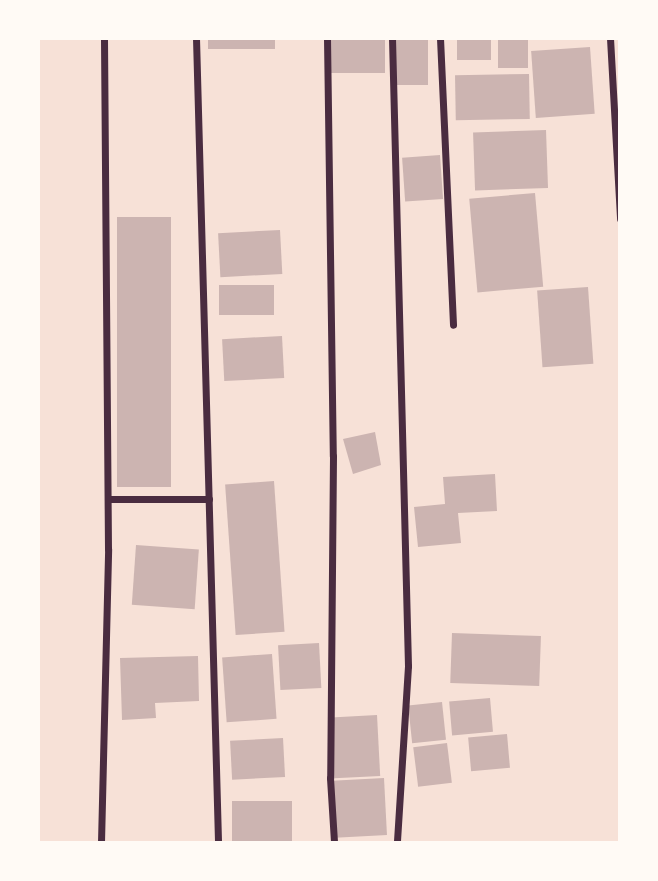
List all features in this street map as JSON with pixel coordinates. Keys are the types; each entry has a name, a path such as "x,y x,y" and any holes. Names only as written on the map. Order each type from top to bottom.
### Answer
{"street":[{"path":"101,842 108,499 104,38"},
{"path":"196,38 218,842"},
{"path":"327,38 333,456 330,778 334,842"},
{"path":"392,38 408,666 397,842"},
{"path":"440,38 453,325"},
{"path":"610,38 620,219"},
{"path":"108,499 209,499"}],"building":[{"path":"208,38 275,38 275,49 208,49"},
{"path":"329,38 385,38 385,73 329,73"},
{"path":"395,38 428,38 428,85 395,85"},
{"path":"457,38 491,38 491,60 457,60"},
{"path":"498,38 528,38 528,68 498,68"},
{"path":"590,47 595,114 536,118 531,51"},
{"path":"529,74 530,119 456,120 455,75"},
{"path":"546,130 548,188 475,191 473,133"},
{"path":"440,155 443,199 405,202 402,158"},
{"path":"535,193 543,287 477,292 469,199"},
{"path":"117,217 171,217 171,487 117,487"},
{"path":"280,230 282,274 220,277 218,233"},
{"path":"219,285 274,285 274,315 219,315"},
{"path":"588,287 593,364 542,367 537,291"},
{"path":"282,336 284,378 224,381 222,339"},
{"path":"375,432 381,465 353,474 343,439"},
{"path":"495,474 497,511 458,513 461,543 418,547 414,507 445,504 443,477"},
{"path":"274,481 285,632 236,635 225,484"},
{"path":"136,545 199,549 195,609 132,605"},
{"path":"452,633 541,636 539,686 450,683"},
{"path":"319,643 321,688 280,690 278,645"},
{"path":"272,654 277,719 227,722 222,657"},
{"path":"198,656 199,701 155,703 156,718 122,720 120,658"},
{"path":"490,698 493,732 452,735 449,702"},
{"path":"442,702 446,740 412,743 408,706"},
{"path":"377,715 380,776 334,778 331,717"},
{"path":"507,734 510,768 471,771 468,737"},
{"path":"283,738 285,777 232,780 230,741"},
{"path":"447,743 452,783 418,787 413,747"},
{"path":"384,778 387,835 335,838 332,781"},
{"path":"232,801 292,801 292,842 232,842"}]}
